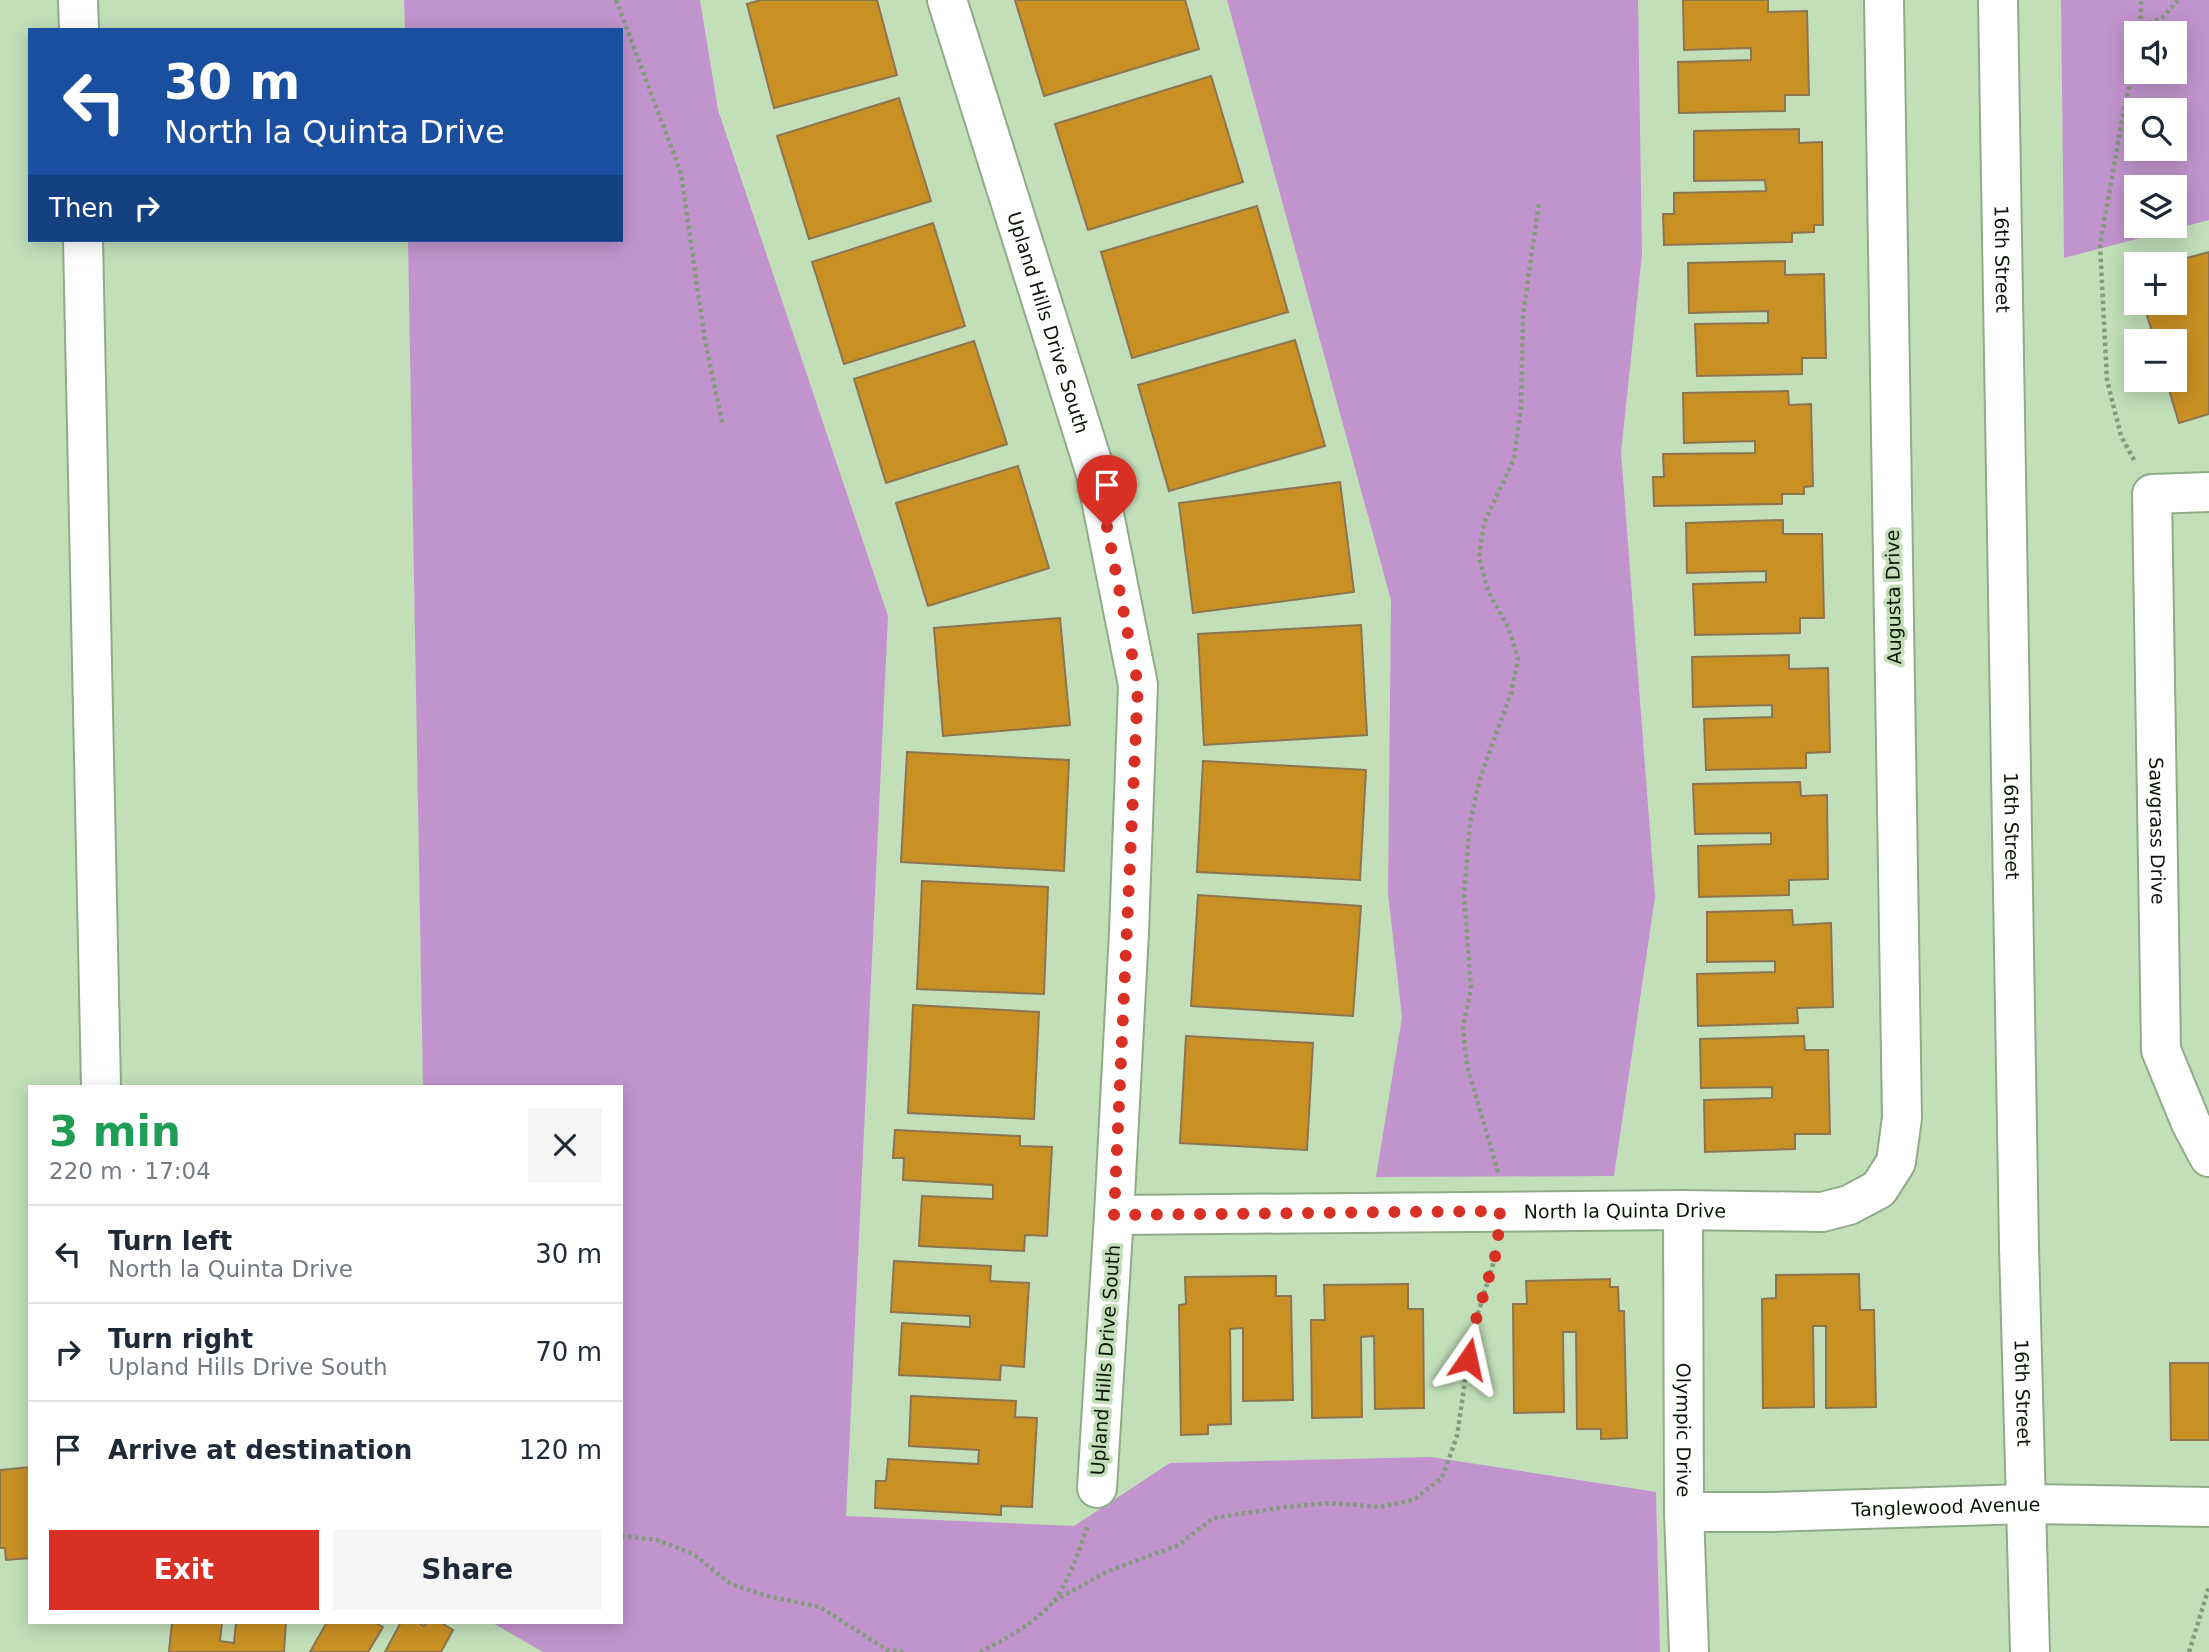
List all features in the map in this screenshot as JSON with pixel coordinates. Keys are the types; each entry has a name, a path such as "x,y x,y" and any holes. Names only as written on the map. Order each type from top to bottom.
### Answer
{"street":[{"path":"78,0 79,28"},
{"name":"Upland Hills Drive South","path":"947,0 1096,474 1138,685 1114,1215 1093,1504"},
{"name":"Augusta Drive","path":"1879,1189 1896,1162 1902,1118 1884,0"},
{"name":"16th Street","path":"1998,0 2025,1504 2030,1652"},
{"path":"83,242 101,1085"},
{"path":"2152,495 2209,492"},
{"name":"Sawgrass Drive","path":"2152,495 2161,1049 2191,1122 2209,1157"},
{"name":"North la Quinta Drive","path":"1114,1215 1683,1210 1822,1212 1849,1205 1879,1189"},
{"name":"Olympic Drive","path":"1683,1210 1689,1652"},
{"name":"Tanglewood Avenue","path":"1685,1512 2025,1504 2209,1507"}],"path":[{"path":"616,0 681,173 705,341 723,426"},
{"path":"2141,0 2141,21"},
{"path":"2155,21 2163,18 2178,0"},
{"path":"2129,84 2100,245 2107,380 2121,436 2152,495"},
{"path":"980,1652 1012,1636 1054,1601 1108,1571 1179,1545 1213,1518 1330,1503 1380,1507 1413,1500 1442,1478 1457,1436 1472,1333 1497,1250 1500,1211 1498,1172 1467,1066 1464,1027 1471,989 1464,895 1470,822 1480,778 1511,693 1517,659 1509,629 1488,592 1479,557 1484,523 1514,458 1521,407 1523,315 1539,202"},
{"path":"1054,1601 1071,1571 1093,1504"},
{"path":"623,1536 657,1540 693,1554 731,1584 767,1596 820,1606 887,1650 906,1652"},
{"path":"2189,1652 2209,1587"}],"shaded area":[{"path":"404,0 700,0 718,110 888,616 846,1516 1074,1526 1170,1463 1431,1457 1656,1492 1660,1652 543,1652 494,1624 623,1624 623,1085 423,1085 408,242 623,242 623,28 405,28"},
{"path":"1227,0 1638,0 1642,254 1621,452 1655,897 1614,1176 1376,1177 1402,1017 1388,893 1391,600"},
{"path":"2061,0 2209,0 2209,220 2187,226 2187,175 2124,175 2124,238 2140,238 2064,258"}],"building":[{"path":"761,0 877,0 897,75 774,108 747,4"},
{"path":"1015,0 1185,0 1199,49 1044,96"},
{"path":"1683,0 1768,0 1768,12 1807,11 1809,95 1785,95 1785,111 1679,113 1678,62 1751,60 1751,48 1684,50"},
{"path":"1211,76 1243,182 1088,230 1055,124"},
{"path":"899,98 931,201 809,239 777,136"},
{"path":"1799,129 1799,143 1822,142 1823,225 1814,225 1814,232 1792,233 1792,242 1664,245 1663,214 1674,214 1674,193 1766,191 1765,180 1694,181 1694,131"},
{"path":"1257,206 1288,312 1132,358 1101,252"},
{"path":"933,223 965,326 844,364 812,262"},
{"path":"2209,252 2209,414 2179,423 2170,392 2187,392 2187,329 2151,329 2147,315 2187,315 2187,258"},
{"path":"1785,261 1785,275 1824,274 1826,358 1802,358 1802,374 1697,376 1695,324 1768,323 1768,311 1689,313 1688,263"},
{"path":"1295,340 1325,446 1169,491 1138,385"},
{"path":"974,341 1007,444 886,483 854,379"},
{"path":"1788,391 1789,405 1811,404 1813,486 1804,487 1804,494 1782,494 1782,504 1654,506 1653,477 1664,477 1663,454 1755,453 1755,441 1684,443 1683,393"},
{"path":"1018,466 1049,568 928,606 896,503"},
{"path":"1340,482 1354,592 1193,613 1179,503"},
{"path":"1783,520 1783,534 1822,534 1824,618 1800,618 1800,633 1695,635 1693,584 1766,582 1766,571 1687,573 1686,523"},
{"path":"1060,618 1070,725 943,736 934,628"},
{"path":"1361,625 1367,735 1204,745 1198,634"},
{"path":"1789,655 1789,669 1828,668 1830,752 1806,753 1806,768 1706,770 1704,719 1772,717 1772,705 1693,707 1692,657"},
{"path":"907,752 1069,760 1064,871 901,862"},
{"path":"1203,761 1366,770 1360,880 1197,872"},
{"path":"1800,782 1801,796 1827,795 1828,879 1789,880 1789,895 1699,897 1698,846 1771,844 1771,833 1695,834 1693,784"},
{"path":"922,881 1048,887 1044,994 917,989"},
{"path":"1198,895 1361,906 1353,1016 1191,1006"},
{"path":"1792,910 1793,925 1831,923 1833,1007 1797,1008 1798,1023 1698,1026 1697,974 1775,972 1775,961 1707,962 1707,912"},
{"path":"913,1005 1039,1012 1034,1119 908,1113"},
{"path":"1186,1036 1313,1043 1307,1150 1180,1143"},
{"path":"1804,1036 1805,1050 1828,1050 1830,1134 1795,1134 1795,1149 1705,1152 1704,1100 1772,1098 1772,1087 1701,1088 1700,1039"},
{"path":"895,1130 1020,1136 1020,1146 1052,1147 1047,1236 1025,1235 1024,1251 919,1246 922,1196 993,1199 993,1185 903,1180 904,1158 893,1158"},
{"path":"894,1261 991,1266 990,1281 1029,1283 1024,1367 1001,1365 1000,1380 899,1375 902,1323 970,1327 970,1316 891,1312"},
{"path":"1859,1274 1860,1310 1874,1310 1876,1407 1826,1408 1826,1326 1813,1326 1814,1407 1763,1408 1762,1299 1776,1298 1776,1275"},
{"path":"1276,1276 1276,1296 1291,1296 1293,1400 1243,1401 1243,1328 1230,1329 1231,1424 1208,1425 1208,1434 1181,1435 1179,1305 1186,1304 1185,1277"},
{"path":"1610,1279 1610,1287 1618,1287 1619,1311 1624,1311 1627,1438 1601,1439 1601,1429 1577,1429 1576,1332 1563,1332 1564,1412 1514,1413 1513,1304 1527,1304 1526,1281"},
{"path":"1408,1284 1408,1309 1423,1309 1424,1408 1375,1409 1374,1336 1361,1337 1362,1417 1312,1418 1311,1320 1325,1320 1324,1285"},
{"path":"2170,1363 2209,1363 2209,1440 2171,1440"},
{"path":"911,1396 1016,1401 1015,1417 1037,1418 1032,1507 1001,1506 1001,1515 875,1508 876,1481 886,1481 888,1459 978,1464 979,1450 909,1446"},
{"path":"28,1467 28,1558 6,1560 5,1548 0,1548 0,1470"},
{"path":"172,1624 222,1624 220,1641 234,1643 236,1624 286,1624 284,1652 169,1652"},
{"path":"326,1624 378,1624 383,1627 368,1652 310,1652"},
{"path":"400,1624 443,1624 453,1630 441,1652 385,1652"}],"route":[{"path":"1107,527 1138,685 1129,932 1114,1215 1500,1211 1497,1250 1472,1333 1468,1359"}]}
